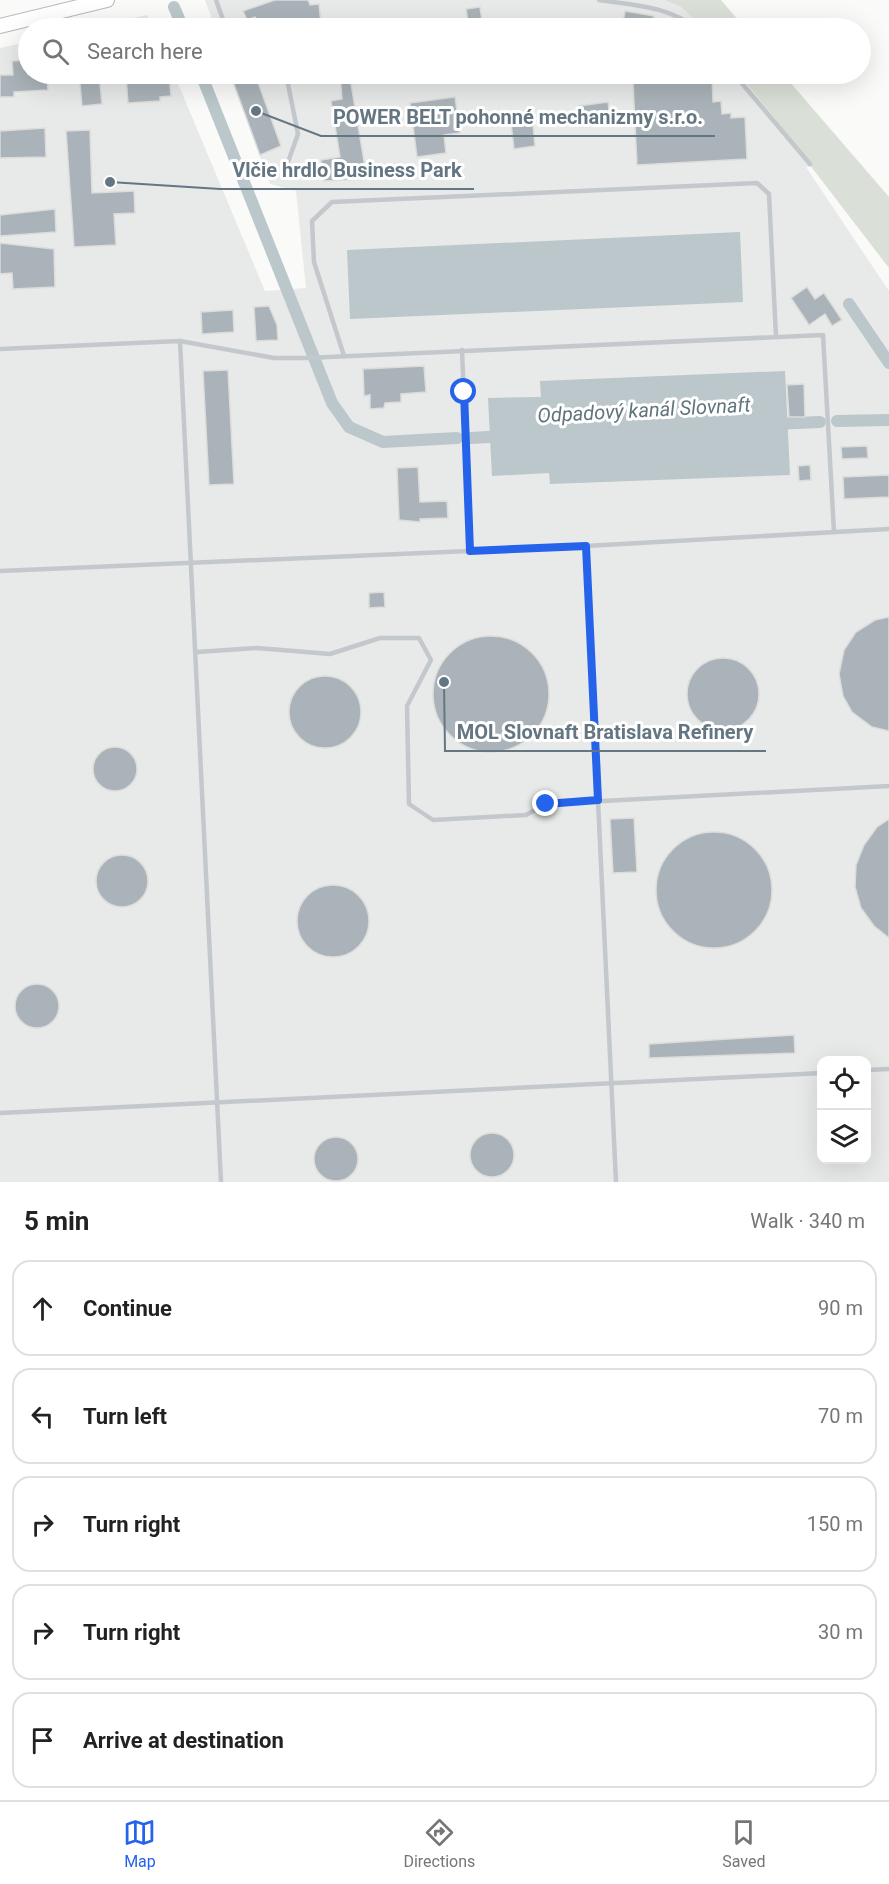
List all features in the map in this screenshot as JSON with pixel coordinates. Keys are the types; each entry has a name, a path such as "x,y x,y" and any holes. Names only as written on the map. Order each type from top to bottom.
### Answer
{"main road":[{"path":"63,18 107,0"},
{"path":"0,26 18,25"}],"lane":[{"path":"216,0 222,18"},
{"path":"599,0 645,7 681,18"},
{"path":"288,84 298,134 288,162"},
{"path":"743,84 810,164"},
{"path":"780,141 788,137"},
{"path":"344,356 314,262 312,221 332,202 710,185 757,183 769,194 776,337"},
{"path":"0,349 180,341 274,357 322,357 823,335 834,532"},
{"path":"180,341 221,1182"},
{"path":"462,350 470,551"},
{"path":"0,571 586,546 889,529"},
{"path":"586,546 616,1182"},
{"path":"196,652 257,648 330,654 380,638 419,638 431,660 407,706 409,804 433,820 526,815 546,804 598,800 889,786"},
{"path":"871,1070 889,1069"},
{"path":"0,1113 817,1072"}],"shaded area":[{"path":"205,0 664,0 681,7 694,18 211,18"},
{"path":"664,0 721,0 736,18 693,18 681,7"},
{"path":"147,15 148,18 133,18"},
{"path":"18,44 18,84 178,84 265,291 306,288 296,191 270,184 234,84 751,84 820,166 806,167 889,291 889,1182 0,1182 0,48"},
{"path":"748,84 792,84 889,197 889,268"}],"water":[{"path":"740,232 743,302 350,319 347,250"},
{"path":"785,371 790,475 550,484 549,473 492,476 488,398 541,397 540,381"}],"building":[{"path":"275,0 308,0 310,5 319,4 320,18 246,18 243,11"},
{"path":"480,7 482,18 467,18 466,9"},
{"path":"625,11 654,16 654,18 624,18"},
{"path":"12,61 18,61 18,84 48,84 48,90 14,92 14,97 0,97 0,75 13,75"},
{"path":"80,84 100,84 102,104 82,106"},
{"path":"127,84 170,84 171,96 160,97 160,101 128,103"},
{"path":"234,84 259,84 281,146 260,155"},
{"path":"341,84 351,84 367,179 324,181 321,160 340,157 331,101 342,99"},
{"path":"633,84 712,84 713,102 721,101 722,114 731,113 731,118 745,117 747,159 637,165"},
{"path":"455,97 460,133 444,135 446,153 417,157 410,103"},
{"path":"608,102 611,123 580,127 578,106"},
{"path":"532,113 535,146 514,149 510,115"},
{"path":"45,128 46,157 0,158 0,131"},
{"path":"90,130 92,193 134,191 135,213 114,214 116,245 74,247 66,131"},
{"path":"55,209 56,232 0,236 0,215"},
{"path":"0,243 54,249 55,287 13,289 12,273 0,274"},
{"path":"807,287 815,299 824,293 842,320 832,326 825,314 809,325 791,298"},
{"path":"269,306 277,325 278,340 256,341 254,307"},
{"path":"233,310 234,332 202,334 201,312"},
{"path":"424,366 426,392 401,394 401,402 385,403 384,408 370,409 370,395 364,396 363,369"},
{"path":"228,370 234,484 209,485 203,371"},
{"path":"804,384 805,417 789,417 787,385"},
{"path":"867,446 868,458 842,459 841,447"},
{"path":"810,465 811,480 799,481 798,466"},
{"path":"418,467 420,502 447,501 448,518 420,519 420,522 399,520 397,468"},
{"path":"889,475 889,497 844,499 843,477"},
{"path":"384,592 385,607 369,608 369,593"},
{"path":"889,617 889,731 872,727 852,712 843,696 839,674 844,650 856,632 875,620"},
{"path":"491,636 513,640 532,653 545,672 549,694 545,716 532,735 513,748 491,752 469,748 450,735 437,716 433,694 437,672 450,653 469,640"},
{"path":"730,658 749,668 757,680 759,694 757,708 749,720 737,728 716,730 697,720 689,708 687,687 697,668 709,660"},
{"path":"332,676 351,686 359,698 361,712 359,726 351,738 339,746 318,748 299,738 291,726 289,705 299,686 311,678"},
{"path":"115,747 130,754 137,769 130,784 115,791 100,784 93,769 100,754"},
{"path":"634,818 637,872 613,873 610,819"},
{"path":"889,819 889,938 874,926 861,908 855,887 856,865 864,845 877,827"},
{"path":"714,832 736,836 755,849 768,868 772,890 768,912 755,931 736,944 714,948 692,944 673,931 660,912 656,890 660,868 673,849 692,836"},
{"path":"122,855 132,857 140,863 146,871 148,881 146,891 140,899 132,905 122,907 112,905 104,899 98,891 96,881 98,871 104,863 112,857"},
{"path":"340,885 359,895 367,907 369,921 367,935 359,947 347,955 326,957 307,947 299,935 297,914 307,895 319,887"},
{"path":"37,984 52,991 59,1006 52,1021 37,1028 22,1021 15,1006 22,991"},
{"path":"794,1035 795,1053 649,1058 649,1044"},
{"path":"492,1133 507,1140 514,1155 507,1170 492,1177 477,1170 470,1155 477,1140"},
{"path":"336,1137 351,1144 358,1159 351,1174 336,1181 321,1174 314,1159 321,1144"}],"waterway":[{"name":"Odpadový kanál Slovnaft","path":"174,7 179,18"},
{"name":"Odpadový kanál Slovnaft","path":"205,84 332,403 349,427 383,442 457,438"},
{"path":"849,304 889,363"},
{"name":"Odpadový kanál Slovnaft","path":"837,421 889,420"},
{"name":"Odpadový kanál Slovnaft","path":"772,424 820,422"},
{"name":"Odpadový kanál Slovnaft","path":"471,438 505,436"}],"place":[{"name":"POWER BELT pohonné mechanizmy s.r.o.","path":"256,111"},
{"name":"Vlčie hrdlo Business Park","path":"110,182"},
{"name":"MOL Slovnaft Bratislava Refinery","path":"444,682"}],"route":[{"path":"464,392 470,551 586,546 598,800 546,804"}]}
